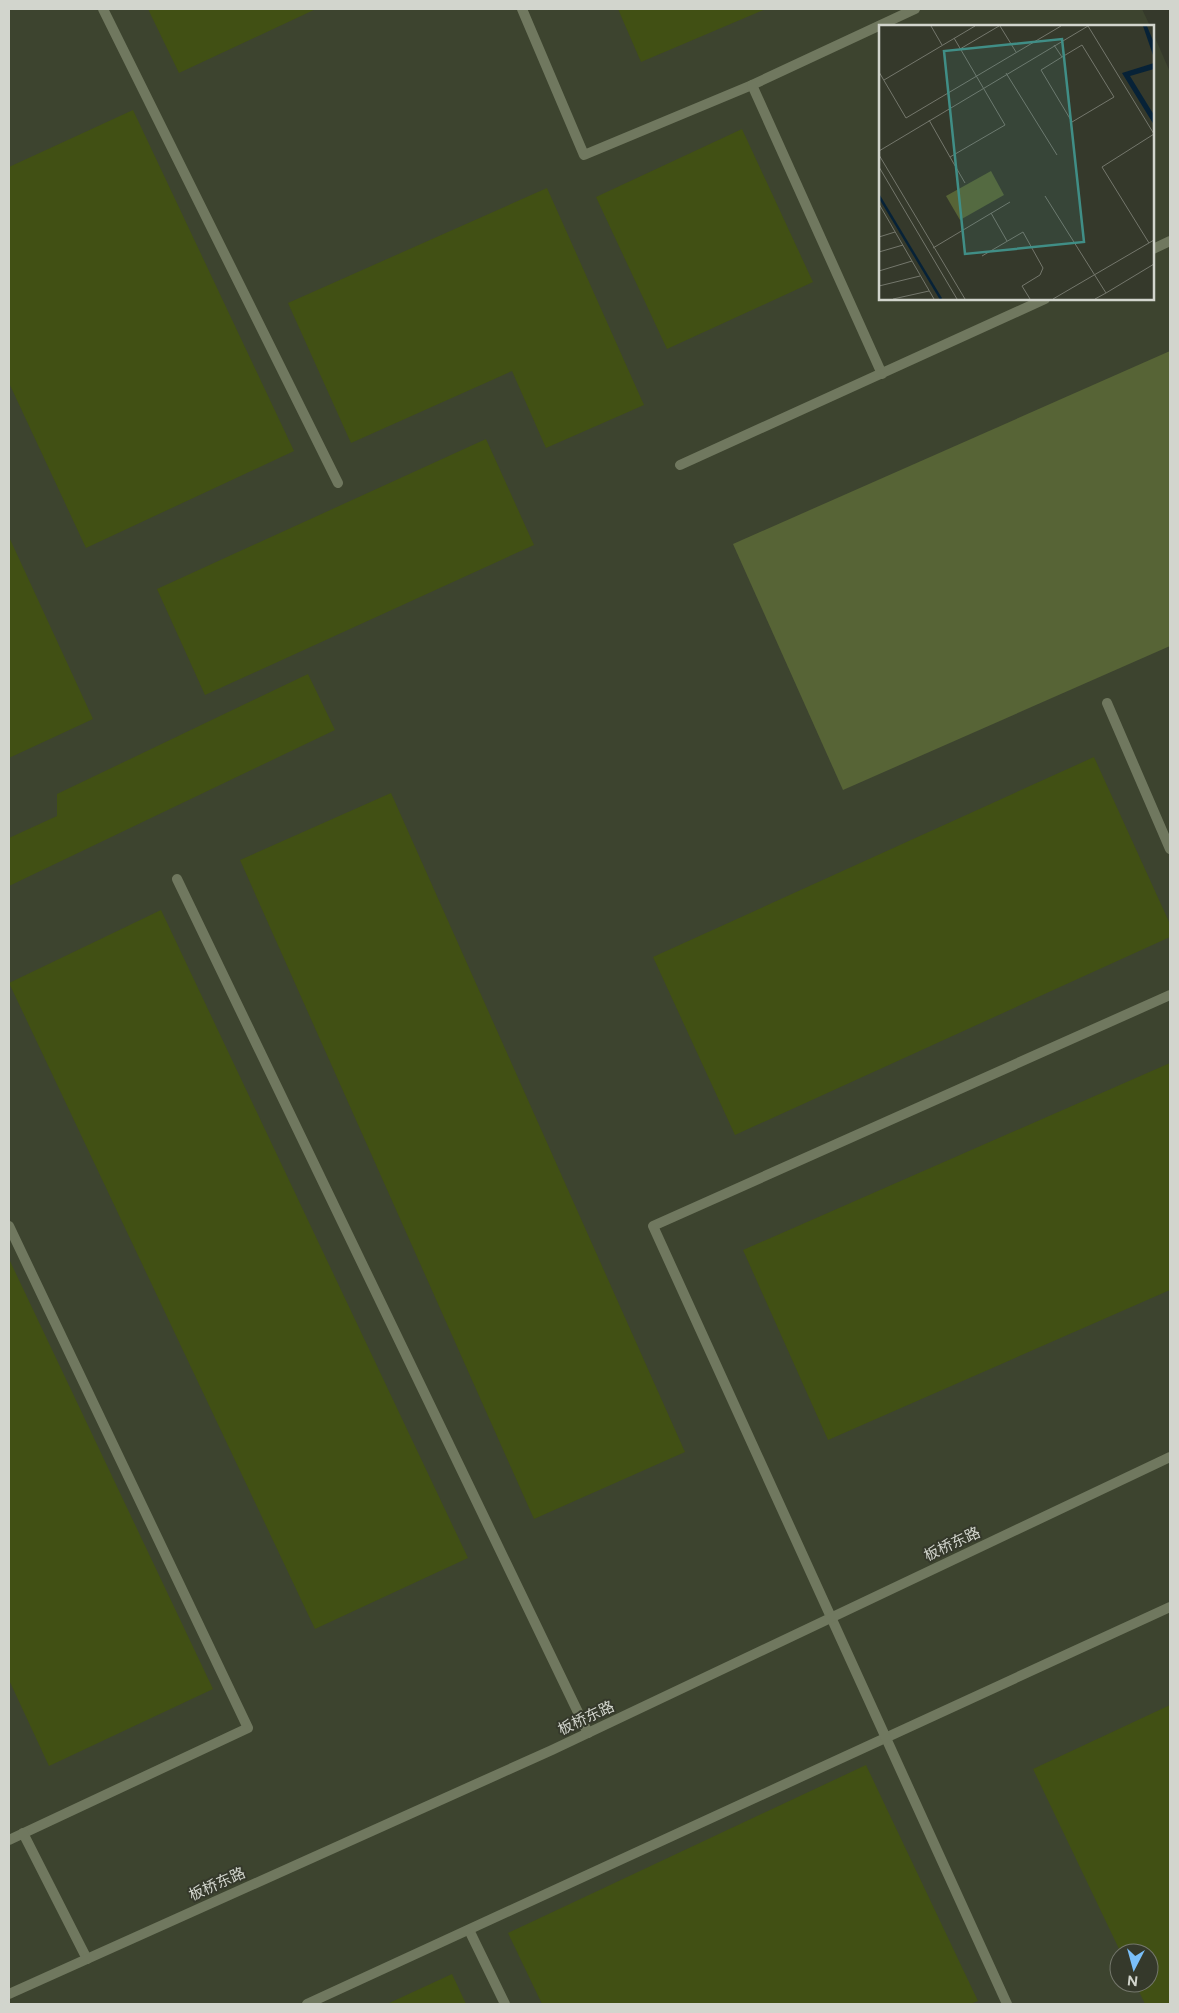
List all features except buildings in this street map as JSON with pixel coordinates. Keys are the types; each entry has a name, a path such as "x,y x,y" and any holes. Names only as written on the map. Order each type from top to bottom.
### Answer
{"street":[{"path":"103,9 338,483"},
{"path":"522,9 584,155 752,85 879,26"},
{"path":"881,25 915,9"},
{"path":"752,85 882,374"},
{"path":"1154,249 1170,241"},
{"path":"680,465 1043,300"},
{"path":"1107,703 1170,849"},
{"path":"176,879 588,1733"},
{"path":"1008,2004 653,1226 1170,995"},
{"path":"9,1226 248,1728 9,1840"},
{"name":"板桥东路","path":"9,1994 588,1733 1170,1458"},
{"path":"307,2004 1170,1607"},
{"path":"23,1833 87,1959"},
{"path":"469,1930 505,2004"}],"shaded area":[{"path":"9,9 1142,9 1150,25 879,25 879,300 1154,300 1154,35 1170,72 1170,2004 9,2004"}],"green space":[{"path":"1170,351 1170,646 843,790 733,544"}]}
